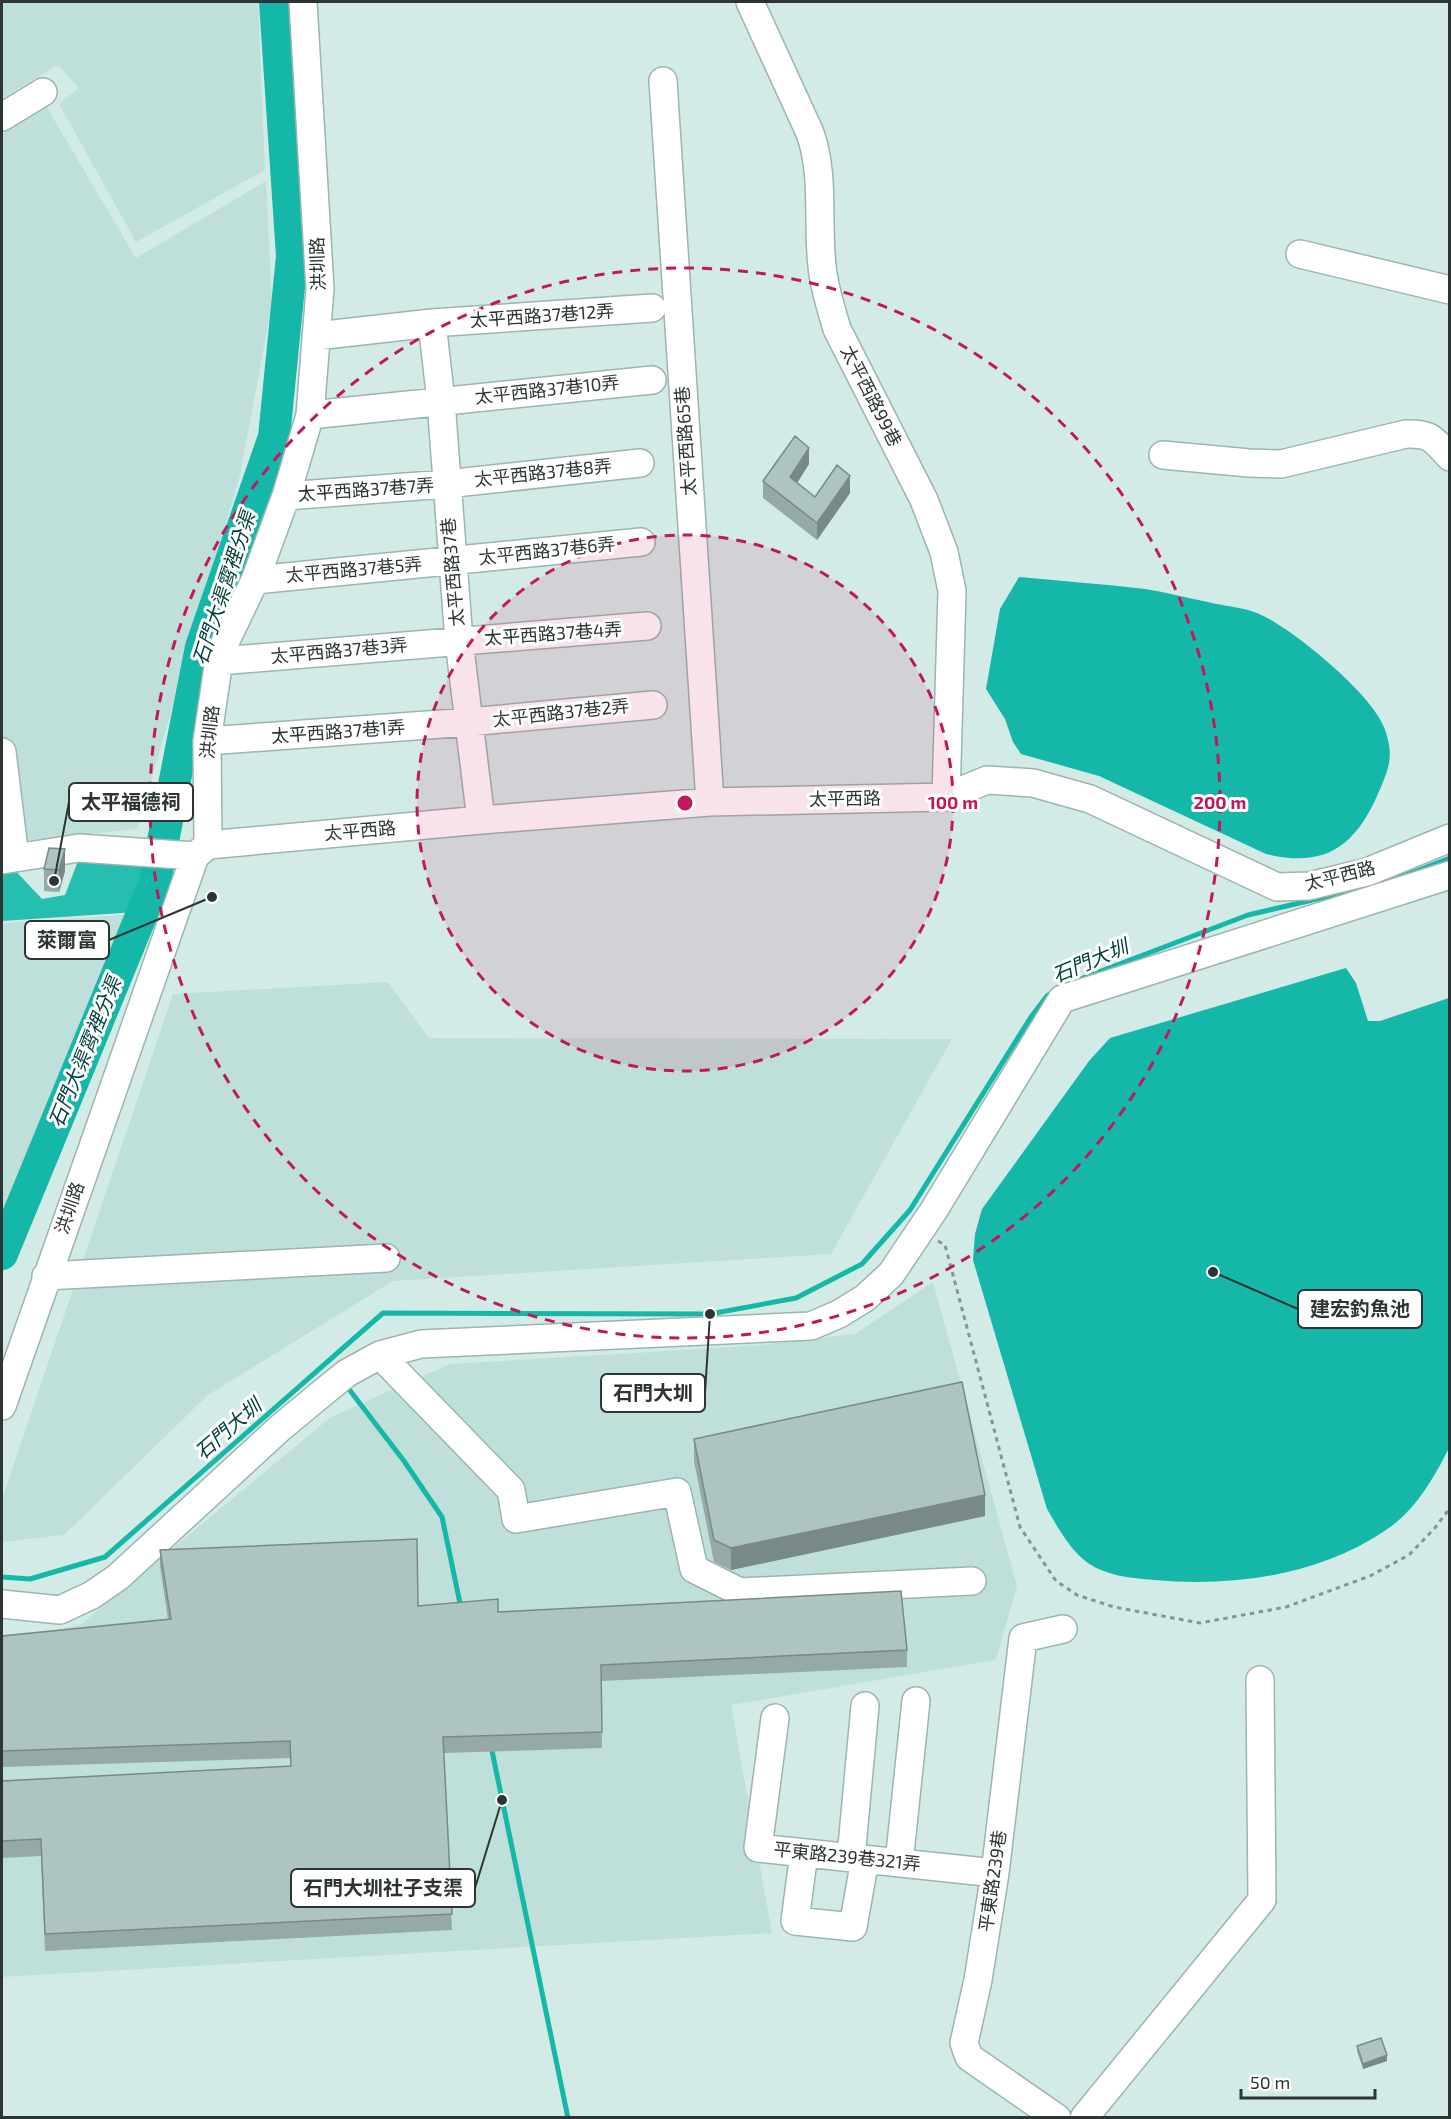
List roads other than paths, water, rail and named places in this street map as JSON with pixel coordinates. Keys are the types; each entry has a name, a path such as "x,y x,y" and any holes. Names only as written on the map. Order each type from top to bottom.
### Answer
{"street":[{"name":"洪圳路","path":"2,1406 192,851 220,653 255,580 286,496 310,415 320,289 303,2"},
{"name":"太平西路99巷","path":"750,2 817,153 822,267 837,329 924,500 944,552 952,591 946,797"},
{"name":"太平西路65巷","path":"663,81 710,802"},
{"path":"2,117 43,92"},
{"path":"1299,254 1449,290"},
{"name":"太平西路37巷12弄","path":"316,336 432,323 651,308"},
{"name":"太平西路37巷","path":"432,323 441,401 459,641 481,820"},
{"name":"太平西路37巷10弄","path":"310,415 652,380"},
{"path":"1163,455 1281,464 1406,434 1422,433 1432,439 1449,457"},
{"name":"太平西路37巷8弄","path":"446,484 640,463"},
{"name":"太平西路37巷7弄","path":"286,496 446,484"},
{"name":"太平西路37巷6弄","path":"453,561 641,542"},
{"name":"太平西路37巷5弄","path":"255,580 453,561"},
{"name":"太平西路37巷4弄","path":"459,641 647,626"},
{"name":"太平西路37巷3弄","path":"220,661 459,641"},
{"name":"太平西路37巷2弄","path":"469,722 653,705"},
{"name":"太平西路37巷1弄","path":"207,741 469,722"},
{"path":"2,752 8,859"},
{"name":"太平西路","path":"8,859 79,848 192,851 481,820 710,802 946,797 987,780 1033,783 1090,799 1277,887 1309,886 1368,872 1449,838"},
{"path":"2,1604 60,1610 92,1595 118,1577 280,1428 347,1373 380,1355 421,1344 811,1326 839,1314 865,1298 891,1274 921,1231 1062,999 1449,874"},
{"path":"46,1276 386,1258"},
{"path":"380,1355 511,1490 516,1519 677,1492 694,1569 740,1592 972,1581"},
{"name":"平東路239巷","path":"1057,2118 969,2056 964,2043 978,1980 995,1873 1023,1638 1063,1629"},
{"path":"1084,2118 1262,1900 1260,1680"},
{"path":"899,1863 916,1701"},
{"path":"804,1852 795,1922 853,1927 865,1706"},
{"name":"平東路239巷321弄","path":"776,1718 758,1848 995,1873"}],"waterway":[{"name":"石門大渠霄裡分渠","path":"2,1254 155,882 201,647 274,437 292,256 275,2"},
{"name":"石門大圳","path":"1398,878 1450,858"},
{"name":"石門大圳","path":"1062,986 1248,915 1372,886"},
{"name":"石門大圳","path":"2,1577 30,1579 105,1557 383,1313 710,1314 796,1298 862,1264 910,1210 1031,1017 1047,996 1054,991"},
{"path":"345,1384 404,1461 442,1517 461,1608"},
{"path":"491,1746 568,2118"}],"place":[{"name":"太平福德祠","path":"54,881"},
{"name":"萊爾富","path":"212,897"},
{"name":"建宏釣魚池","path":"1213,1272"},
{"name":"石門大圳","path":"710,1314"},
{"name":"石門大圳社子支渠","path":"502,1800"}]}
